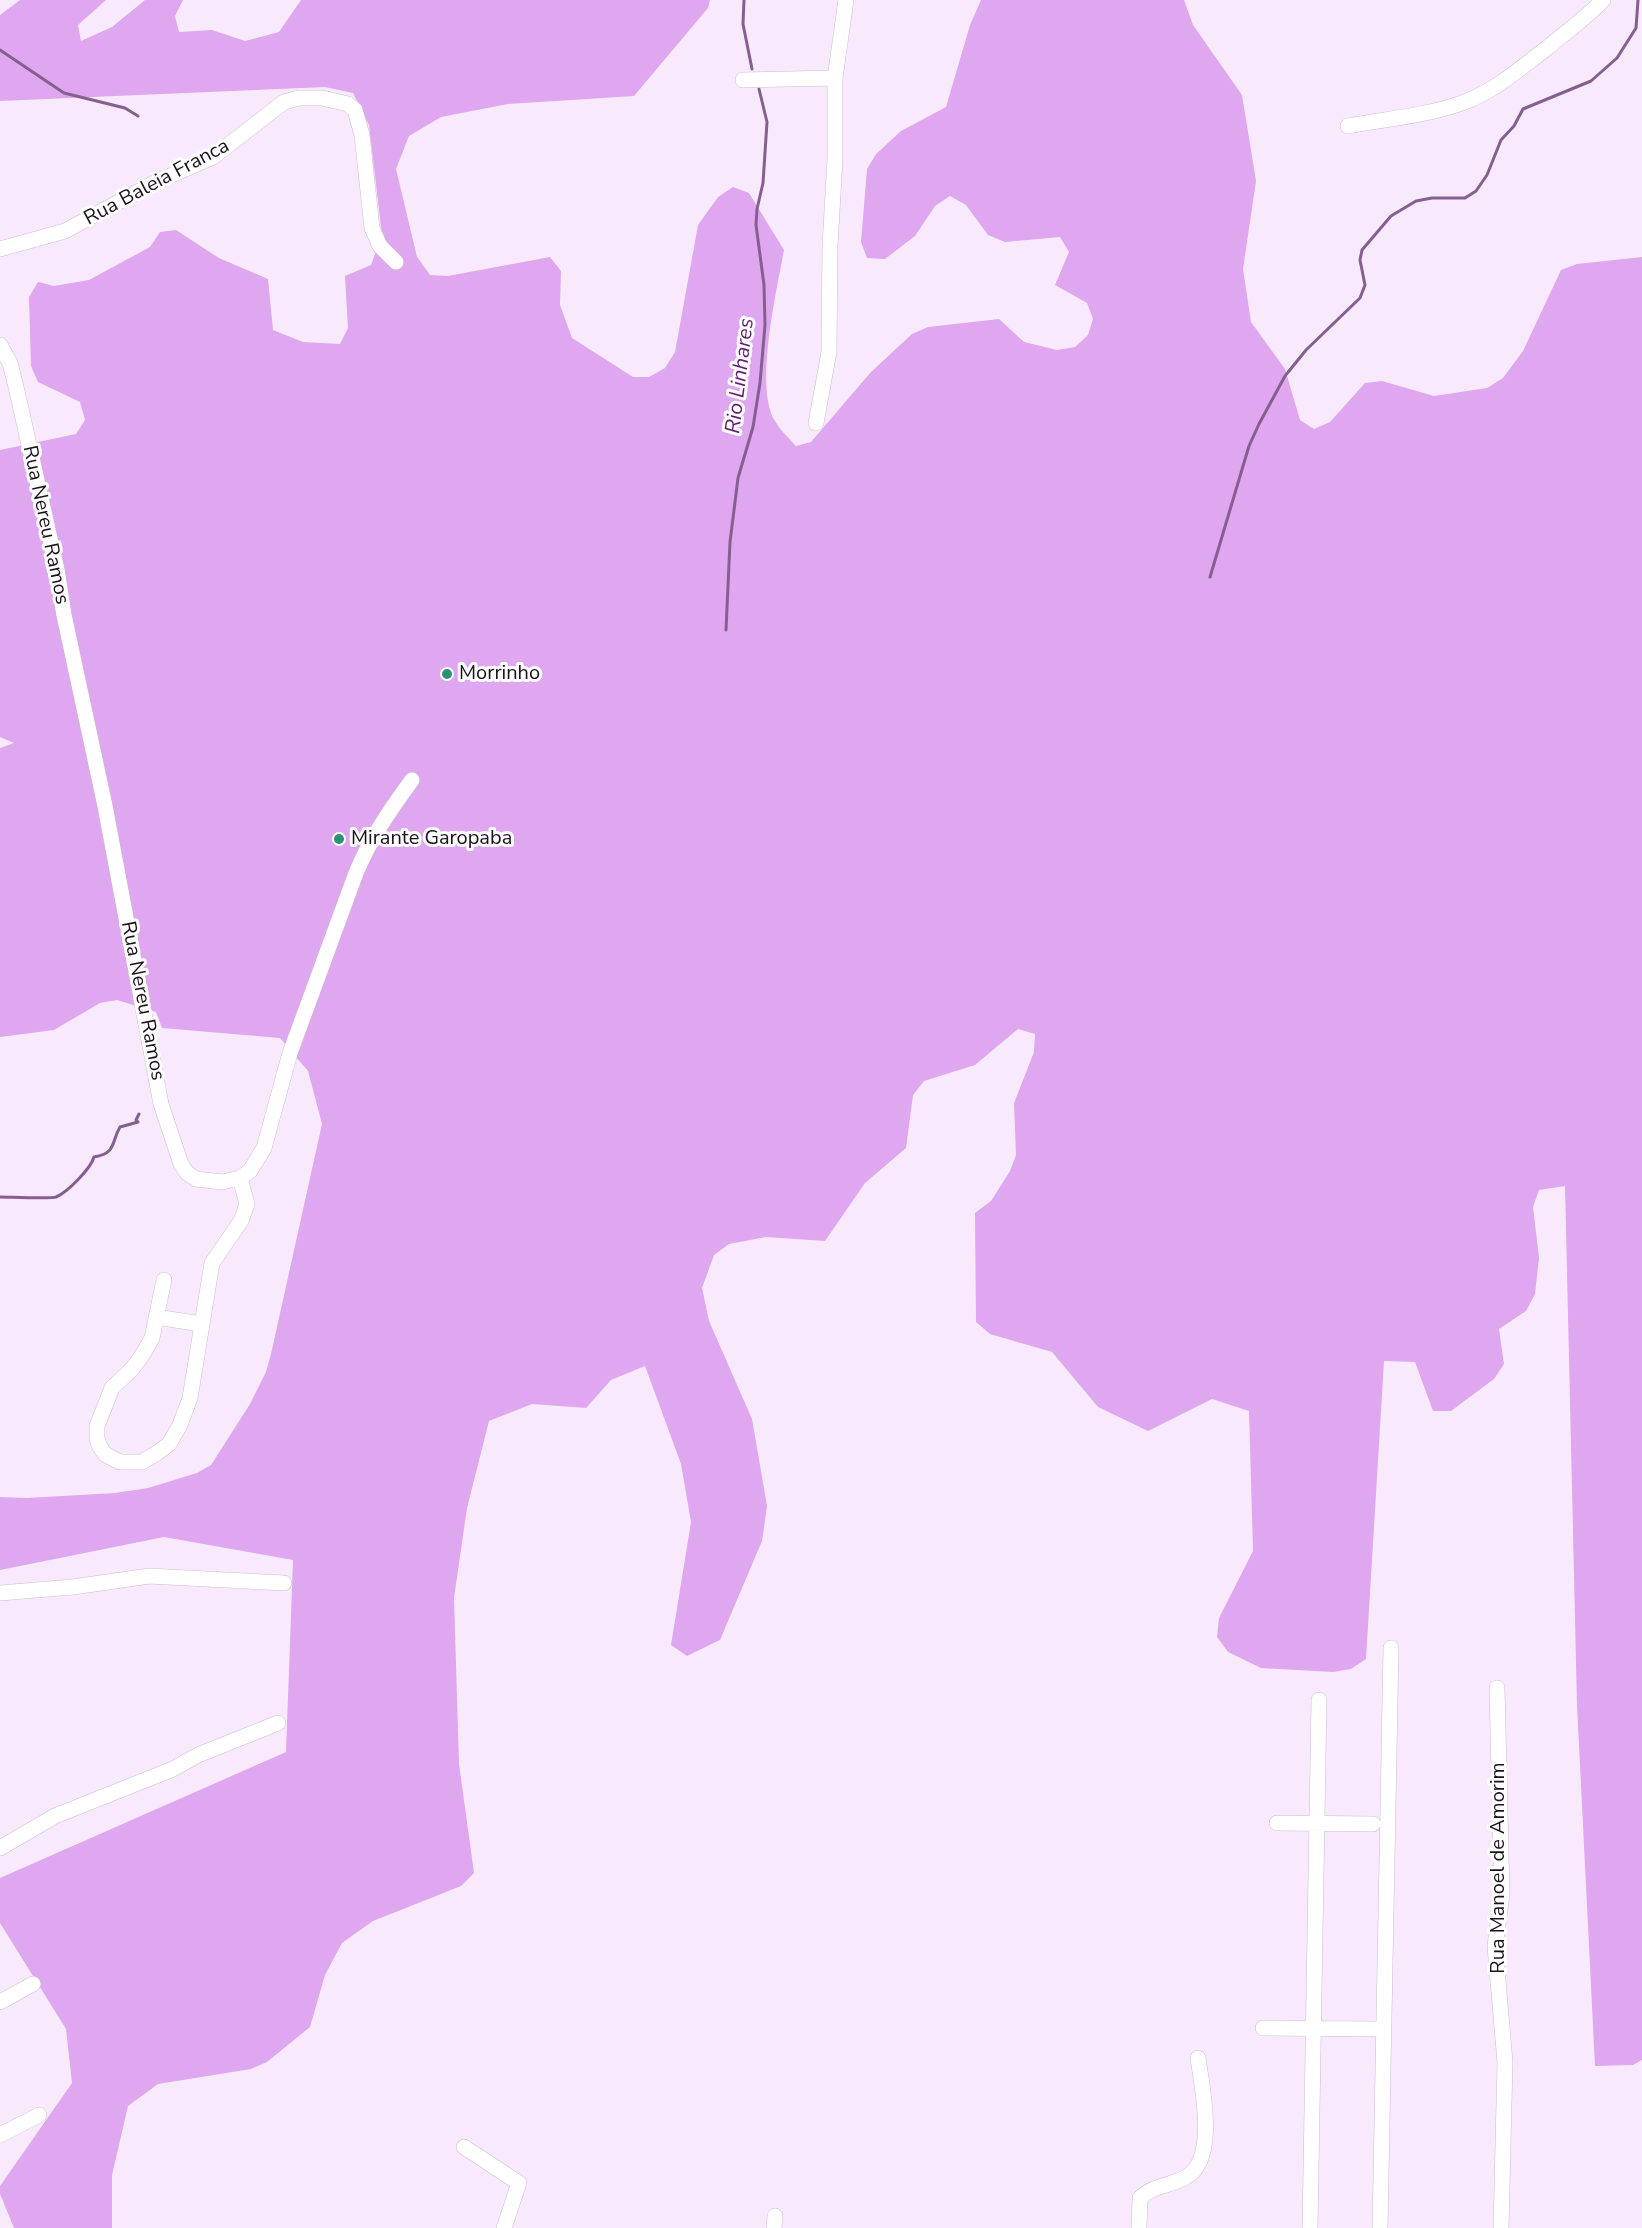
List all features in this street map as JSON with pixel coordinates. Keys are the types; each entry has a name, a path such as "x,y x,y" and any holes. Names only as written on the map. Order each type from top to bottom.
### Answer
{"street":[{"path":"816,423 829,352 835,78 846,0"},
{"path":"1348,126 1434,111 1485,93 1525,66 1587,16 1603,0"},
{"path":"743,80 835,78"},
{"name":"Rua Baleia Franca","path":"0,249 65,231 97,216 156,182 213,157 285,102 299,98 322,98 348,104 355,110 362,135 372,228 380,246 396,262"},
{"name":"Rua Nereu Ramos","path":"0,345 10,363 57,570 64,615 105,806 161,1104 181,1164 187,1173 195,1179 206,1182 222,1182 240,1178"},
{"path":"164,1280 152,1338 143,1354 112,1389 97,1426 97,1439 100,1447 106,1455 120,1462 142,1462 157,1453 169,1444 180,1425 190,1398 212,1263 241,1221 247,1204 240,1178 250,1171 264,1148 290,1053 363,856 389,811 412,780"},
{"path":"156,1317 201,1324"},
{"path":"0,1593 73,1587 149,1576 284,1583"},
{"path":"1380,2228 1390,1648"},
{"name":"Rua Manoel de Amorim","path":"1497,1689 1502,1894 1495,1946 1505,2062 1500,2228"},
{"path":"1310,2228 1319,1700"},
{"path":"0,1848 55,1816 173,1769 198,1755 278,1723"},
{"path":"1277,1823 1373,1824"},
{"path":"0,2002 33,1984"},
{"path":"1263,2028 1376,2029"},
{"path":"1138,2228 1140,2198 1156,2187 1188,2176 1197,2167 1202,2156 1206,2121 1198,2058"},
{"path":"0,2135 39,2115"},
{"path":"464,2147 519,2183 504,2228"}],"shaded area":[{"path":"20,0 106,0 78,25 81,41 112,27 145,0 183,0 175,16 179,32 212,30 245,41 279,32 301,0 710,0 708,8 634,96 508,104 441,117 409,136 396,169 417,257 430,275 448,276 550,257 561,271 560,305 572,338 633,377 649,377 665,368 675,352 698,225 718,197 733,187 749,193 784,250 769,337 767,385 769,405 775,421 796,446 811,442 871,372 912,334 928,327 999,319 1024,342 1057,350 1075,347 1088,335 1093,319 1087,303 1055,285 1069,252 1060,237 1005,242 988,235 966,205 950,196 935,206 915,236 885,259 867,258 861,242 867,169 876,154 901,131 946,107 970,25 981,0 1184,0 1193,25 1242,95 1256,181 1243,269 1251,322 1285,369 1300,420 1314,429 1330,422 1365,383 1382,381 1434,396 1487,388 1503,378 1523,351 1561,270 1577,264 1642,257 1642,2060 1633,2065 1595,2066 1577,1705 1565,1186 1539,1190 1533,1207 1539,1258 1535,1294 1526,1311 1499,1329 1504,1364 1494,1379 1451,1411 1433,1411 1415,1362 1384,1361 1366,1659 1351,1669 1333,1672 1261,1668 1228,1652 1217,1637 1219,1618 1253,1551 1249,1411 1212,1399 1148,1431 1098,1407 1052,1352 990,1334 976,1322 975,1213 991,1201 1010,1171 1016,1155 1014,1103 1034,1052 1035,1034 1018,1029 975,1065 924,1081 913,1095 906,1148 865,1183 825,1241 766,1237 729,1244 714,1255 702,1288 709,1321 752,1419 767,1506 762,1541 720,1640 687,1656 671,1645 691,1522 681,1464 645,1366 611,1380 586,1408 532,1404 489,1421 467,1508 454,1598 459,1764 474,1873 461,1886 373,1921 342,1943 325,1975 310,2027 267,2062 251,2069 158,2084 128,2106 112,2175 112,2228 14,2228 0,2194 0,2186 72,2083 66,2029 0,1923 0,1878 286,1752 293,1560 164,1537 0,1570 0,1497 27,1498 115,1493 148,1488 197,1473 211,1465 250,1404 266,1372 322,1124 308,1071 280,1038 162,1028 156,1012 117,1000 100,1003 54,1030 0,1037 0,748 14,743 0,737 0,450 76,434 85,420 80,402 38,382 31,366 29,297 38,282 54,286 89,280 150,247 160,232 176,230 219,258 268,279 273,330 303,342 340,344 348,328 345,276 371,265 382,235 369,125 353,93 325,87 0,101 0,15"}],"waterway":[{"name":"Rio Linhares","path":"744,0 743,24 752,69"},
{"path":"1210,577 1249,446 1259,424 1285,376 1306,350 1360,298 1365,285 1360,260 1362,250 1391,216 1416,201 1432,198 1465,198 1476,191 1487,175 1501,140 1514,126 1523,109 1591,81 1617,58 1636,28 1638,0"},
{"path":"0,50 64,93 125,108 138,116"},
{"name":"Rio Linhares","path":"726,630 730,542 738,478 753,427 760,383 765,325 764,285 756,225 763,183 767,122 759,89"},
{"path":"0,1197 56,1197 73,1185 94,1157 110,1150 120,1127 138,1122 136,1120 139,1114"}],"place":[{"name":"Morrinho","path":"447,674"},
{"name":"Mirante Garopaba","path":"339,839"}]}
